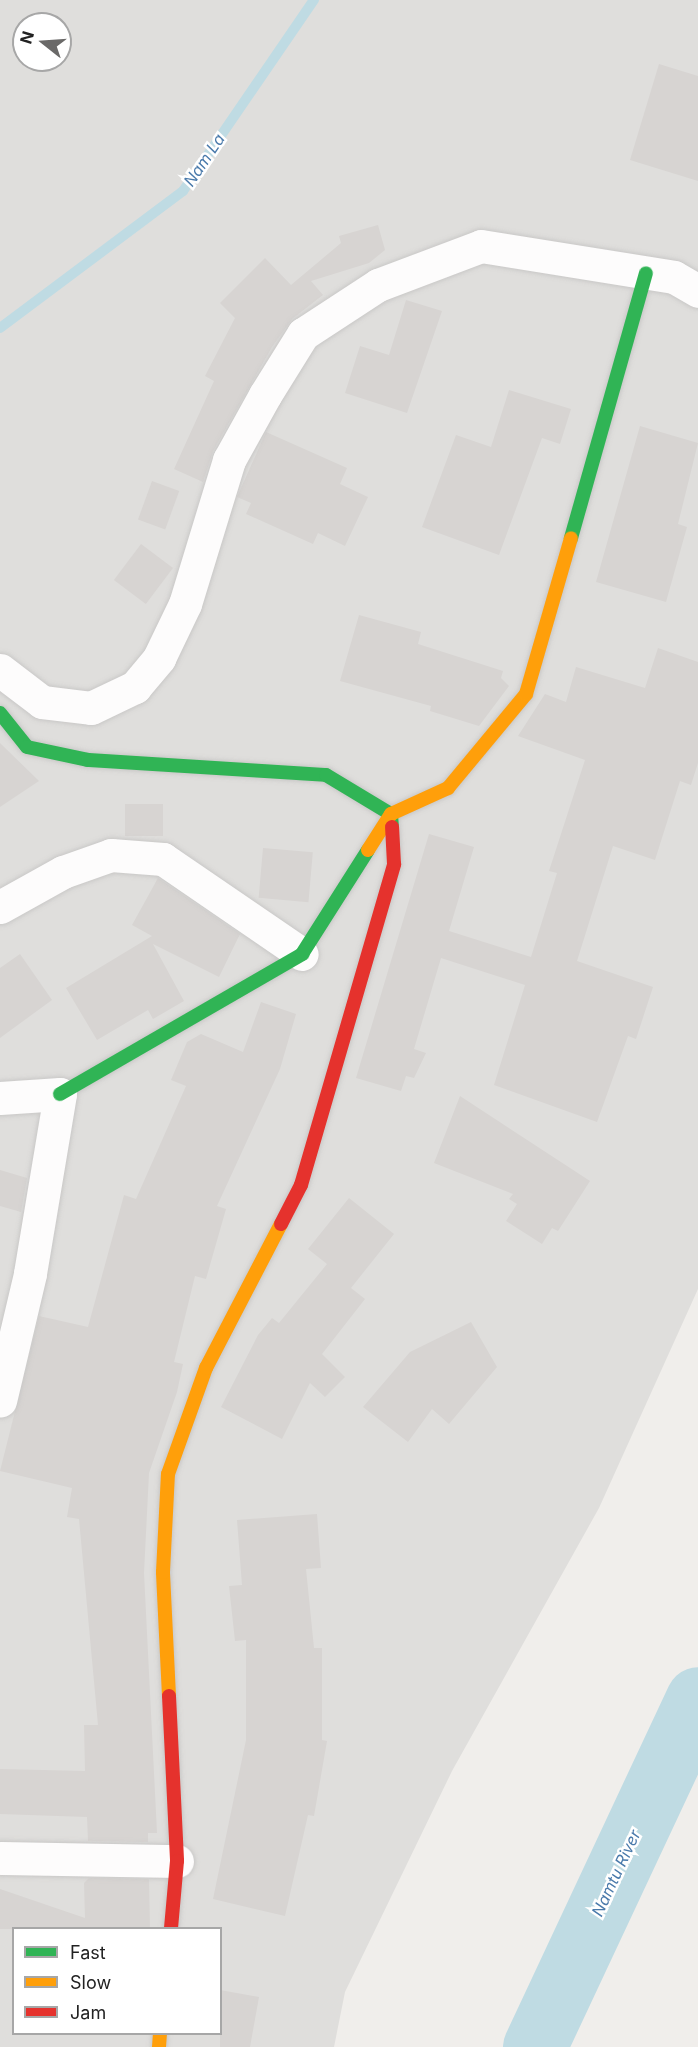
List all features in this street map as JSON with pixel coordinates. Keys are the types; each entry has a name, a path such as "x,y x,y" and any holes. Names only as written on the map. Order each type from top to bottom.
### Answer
{"street":[{"path":"0,670 42,702 91,708 135,687 159,658 185,604 229,460 265,395 303,334 378,285 481,246 674,277 698,291"},
{"path":"0,1098 60,1094 302,954 391,814 448,788 480,756 526,694 646,273"},
{"path":"0,713 27,747 88,760 326,775 391,814"},
{"path":"171,1927 177,1862 163,1572 168,1474 206,1368 301,1185 394,864 391,814"},
{"path":"0,907 63,872 111,855 163,859 302,954"},
{"path":"0,1401 30,1274 60,1094"},
{"path":"0,1858 177,1862"}],"shaded area":[{"path":"0,0 698,0 698,1289 599,1508 452,1771 345,1992 334,2047 0,2047"}],"building":[{"path":"659,64 698,76 698,181 630,160"},
{"path":"378,225 385,250 369,263 311,281 323,295 292,319 272,347 213,451 203,482 174,469 214,381 205,376 235,318 220,303 265,258 291,285 341,243 339,236"},
{"path":"406,300 442,311 407,413 345,393 360,346 389,355"},
{"path":"509,390 571,409 560,444 542,438 499,555 422,527 456,435 491,447"},
{"path":"640,426 698,443 678,524 687,527 666,602 596,582"},
{"path":"266,432 347,468 340,484 368,497 345,546 318,533 313,544 246,514 251,503 237,497"},
{"path":"152,481 179,491 165,529 138,520"},
{"path":"141,544 173,568 146,604 114,580"},
{"path":"359,615 421,632 418,644 503,671 501,678 509,686 479,726 430,711 431,706 340,681"},
{"path":"658,648 698,662 698,763 691,785 680,781 655,860 613,846 577,961 653,987 636,1039 628,1036 597,1122 494,1085 525,985 441,958 414,1049 426,1053 414,1078 406,1076 401,1091 356,1078 429,834 474,847 449,931 531,957 557,873 549,871 585,760 518,736 545,694 566,702 576,667 645,688"},
{"path":"0,743 39,781 0,807"},
{"path":"125,804 163,804 163,836 125,836"},
{"path":"263,848 313,852 308,902 259,898"},
{"path":"158,878 240,934 219,977 153,944 184,1001 153,1019 148,1010 97,1040 66,988 152,936 132,925"},
{"path":"20,954 52,1000 0,1038 0,968"},
{"path":"261,1002 296,1014 280,1069 217,1206 226,1209 206,1279 195,1276 174,1362 183,1364 177,1392 149,1473 144,1573 157,1833 148,1833 148,1842 88,1841 87,1817 0,1814 0,1769 85,1771 84,1725 98,1725 79,1519 67,1517 72,1488 0,1471 39,1316 88,1327 124,1195 136,1199 186,1086 171,1080 187,1042 201,1034 243,1052"},
{"path":"460,1096 590,1181 558,1231 552,1228 542,1244 506,1221 517,1204 509,1199 513,1194 434,1163"},
{"path":"0,1170 27,1178 21,1212 0,1206"},
{"path":"349,1198 394,1234 351,1288 365,1299 322,1354 345,1377 325,1397 310,1383 282,1439 221,1407 258,1335 272,1318 279,1323 327,1264 308,1249"},
{"path":"471,1322 497,1367 449,1424 432,1409 408,1442 363,1407 410,1352"},
{"path":"317,1514 321,1568 306,1569 314,1648 322,1648 322,1740 327,1741 314,1816 308,1815 285,1916 213,1899 246,1740 246,1640 235,1641 229,1586 242,1585 237,1520"},
{"path":"89,1878 149,1879 150,1927 12,1927 12,1929 0,1929 0,1889 85,1918 84,1883"},
{"path":"222,1990 259,1997 250,2047 220,2047"}],"waterway":[{"name":"Nam La","path":"0,328 183,191 314,0"},
{"name":"Namtu River","path":"535,2047 698,1699"}],"traffic: fast":[{"path":"571,538 646,273"},
{"path":"0,713 27,747 88,760 326,775 391,814 392,827"},
{"path":"60,1094 302,954 368,850"}],"traffic: slow":[{"path":"368,850 391,814 448,788 526,694 571,538"},
{"path":"169,1696 163,1572 168,1474 206,1368 281,1224"},
{"path":"159,2047 160,2035"}],"traffic: jam":[{"path":"281,1224 301,1185 394,864 392,827"},
{"path":"169,1696 177,1861 171,1927"}]}
